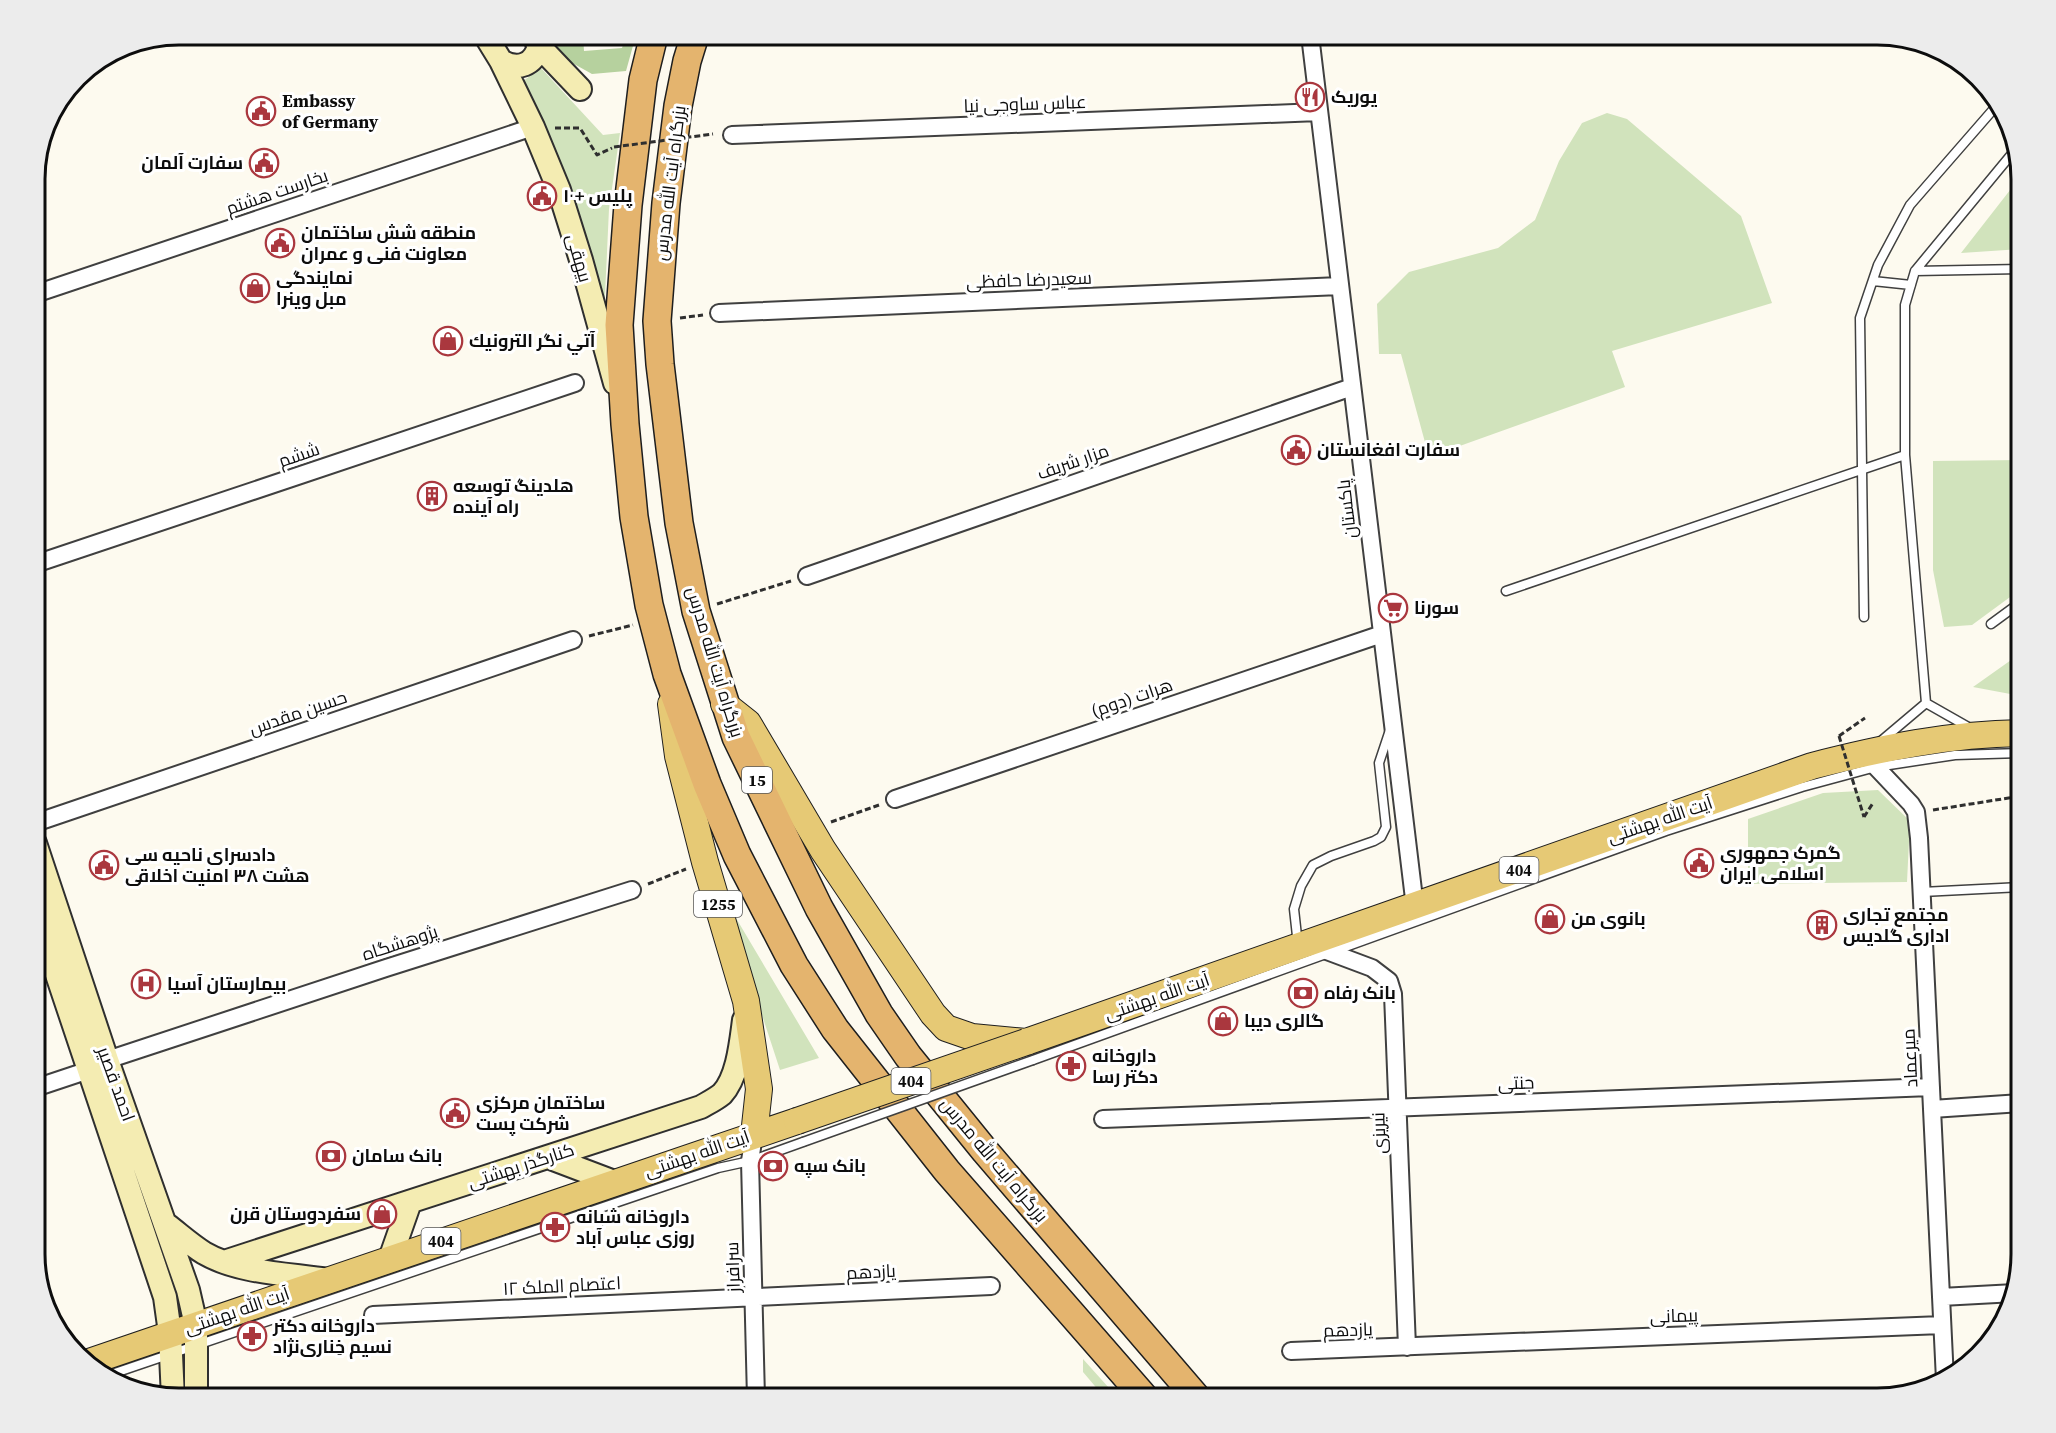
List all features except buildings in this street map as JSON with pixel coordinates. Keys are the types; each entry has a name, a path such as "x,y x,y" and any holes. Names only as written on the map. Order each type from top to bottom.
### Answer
{"highway":[{"name":"بزرگراه آیت الله مدرس","path":"651,45 643,80 627,217 619,325 634,517 653,620 667,674 707,784 737,855 794,965 835,1029 947,1171 1136,1388"},
{"name":"بزرگراه آیت الله مدرس","path":"692,45 680,95 670,162 657,321 663,402 679,523 696,611 736,738 819,908 879,1014 908,1056 985,1151 1188,1388"}],"main road":[{"name":"بیهقی","path":"491,45 532,127 559,190 581,260 625,424"},
{"path":"501,62 514,67 521,66 534,59 535,45"},
{"path":"540,45 580,89"},
{"name":"1255","path":"667,674 678,756 705,862 746,1001 759,1089 754,1135"},
{"path":"724,704 748,723 810,829 933,1014 946,1028 972,1037 1030,1051"},
{"name":"آیت الله بهشتی","path":"98,1360 196,1335 328,1280 754,1135 800,1131 1030,1051 1303,946 1812,766 1872,760 1926,741 1979,734 2011,733"},
{"name":"احمد قصیر","path":"45,878 165,1297 171,1343 173,1388"},
{"name":"احمد قصیر","path":"45,934 166,1225 188,1290 196,1335 196,1388"},
{"name":"کنارگذر بهشتی","path":"224,1262 693,1111 720,1096 727,1086 739,1054 746,1001"},
{"path":"548,1157 614,1182"},
{"path":"390,1259 410,1202"},
{"path":"166,1225 205,1253 224,1262 245,1268 328,1280"}],"street":[{"name":"پاکستان","path":"1311,45 1414,907"},
{"name":"عباس ساوجی نیا","path":"732,135 1319,112"},
{"name":"بخارست هشتم","path":"45,291 532,127"},
{"name":"سعیدرضا حافظی","path":"719,313 1340,286"},
{"name":"ششم","path":"45,561 575,382"},
{"name":"مزار شریف","path":"807,576 1352,387"},
{"name":"هرات (دوم)","path":"895,799 1382,634"},
{"name":"حسین مقدس","path":"45,820 573,640"},
{"path":"1872,760 1916,812"},
{"name":"میرعماد","path":"1916,812 1922,892 1944,1370"},
{"name":"پژوهشگاه","path":"45,1084 386,968 632,890"},
{"path":"1303,946 1333,952"},
{"name":"نیریزی","path":"1333,952 1382,974 1393,994 1407,1347"},
{"name":"جنتی","path":"1103,1119 1931,1087"},
{"path":"1932,1109 2011,1104"},
{"name":"سرافراز","path":"754,1135 750,1161 756,1388"},
{"name":"یازدهم","path":"753,1297 991,1286"},
{"path":"1941,1297 2004,1294"},
{"name":"اعتصام الملک ۱۲","path":"373,1315 753,1297"},
{"name":"پیمانی","path":"1407,1347 1942,1325"},
{"name":"یازدهم","path":"1291,1351 1407,1347"}],"lane":[{"path":"1863,617 1860,318 1878,265 1910,205 1992,111"},
{"path":"1872,760 1926,703 1905,455 1905,305 1916,271 2009,157"},
{"path":"1916,271 2011,269"},
{"path":"1873,281 1911,285"},
{"path":"1506,591 1905,455"},
{"path":"1991,624 2011,610"},
{"path":"1926,703 1979,734"},
{"path":"1303,946 1294,909 1301,886 1313,865 1374,841 1381,837 1386,827 1378,764 1393,724"},
{"path":"1030,1051 1333,952 1666,831 1802,787 1872,760 2011,753"},
{"path":"1922,892 2011,888"},
{"path":"196,1335 718,1168 750,1161 800,1131"},
{"path":"115,1371 171,1343"}],"path":[{"path":"532,127 580,128 597,155 614,147 713,134"},
{"path":"657,321 719,313"},
{"path":"696,611 807,576"},
{"path":"573,640 653,620"},
{"path":"1866,718 1839,736 1864,817 1873,803"},
{"path":"1916,812 2011,798"},
{"path":"810,829 895,799"},
{"path":"632,890 705,862"}],"green space":[{"path":"553,45 584,45 584,51 633,45 626,71 592,74 567,60"},
{"path":"541,68 603,135 620,133 609,209 604,317 590,250 567,179 519,84"},
{"path":"1607,113 1627,119 1741,216 1772,303 1612,351 1625,387 1429,457 1401,354 1379,354 1377,304 1409,272 1498,248 1535,220 1559,161 1582,123"},
{"path":"2011,189 2011,250 1961,253"},
{"path":"2011,460 2011,596 1972,625 1944,627 1933,570 1933,461"},
{"path":"2011,660 2011,694 1973,687"},
{"path":"1878,790 1910,821 1907,882 1748,884 1748,819 1823,793"},
{"path":"728,911 733,913 819,1058 780,1070"},
{"path":"1083,1359 1109,1388 1097,1388 1083,1372"}],"place":[{"name":"یوریک","path":"1310,97"},
{"name":"Embassy of Germany","path":"261,111"},
{"name":"سفارت آلمان","path":"264,163"},
{"name":"پلیس +۱٠","path":"542,196"},
{"name":"منطقه شش ساختمان معاونت فنی و عمران","path":"280,243"},
{"name":"نمایندگی مبل وینرا","path":"255,288"},
{"name":"آتي نگر الترونيك","path":"448,341"},
{"name":"سفارت افغانستان","path":"1296,450"},
{"name":"هلدینگ توسعه راه آینده","path":"432,496"},
{"name":"سورنا","path":"1393,608"},
{"name":"گمرک جمهوری اسلامی ایران","path":"1699,863"},
{"name":"دادسرای ناحیه سی هشت ۳۸ امنیت اخلاقی","path":"104,865"},
{"name":"بانوی من","path":"1550,919"},
{"name":"مجتمع تجاری اداری گلدیس","path":"1822,925"},
{"name":"بیمارستان آسیا","path":"146,984"},
{"name":"بانک رفاه","path":"1303,993"},
{"name":"گالری دیبا","path":"1223,1021"},
{"name":"داروخانه دکتر رسا","path":"1071,1066"},
{"name":"ساختمان مرکزی شرکت پست","path":"455,1113"},
{"name":"بانک سامان","path":"331,1156"},
{"name":"بانک سپه","path":"773,1166"},
{"name":"سفردوستان قرن","path":"382,1214"},
{"name":"داروخانه شبانه روزی عباس آباد","path":"555,1227"},
{"name":"داروخانه دکتر نسیم خِناری‌نژاد","path":"252,1336"}]}
